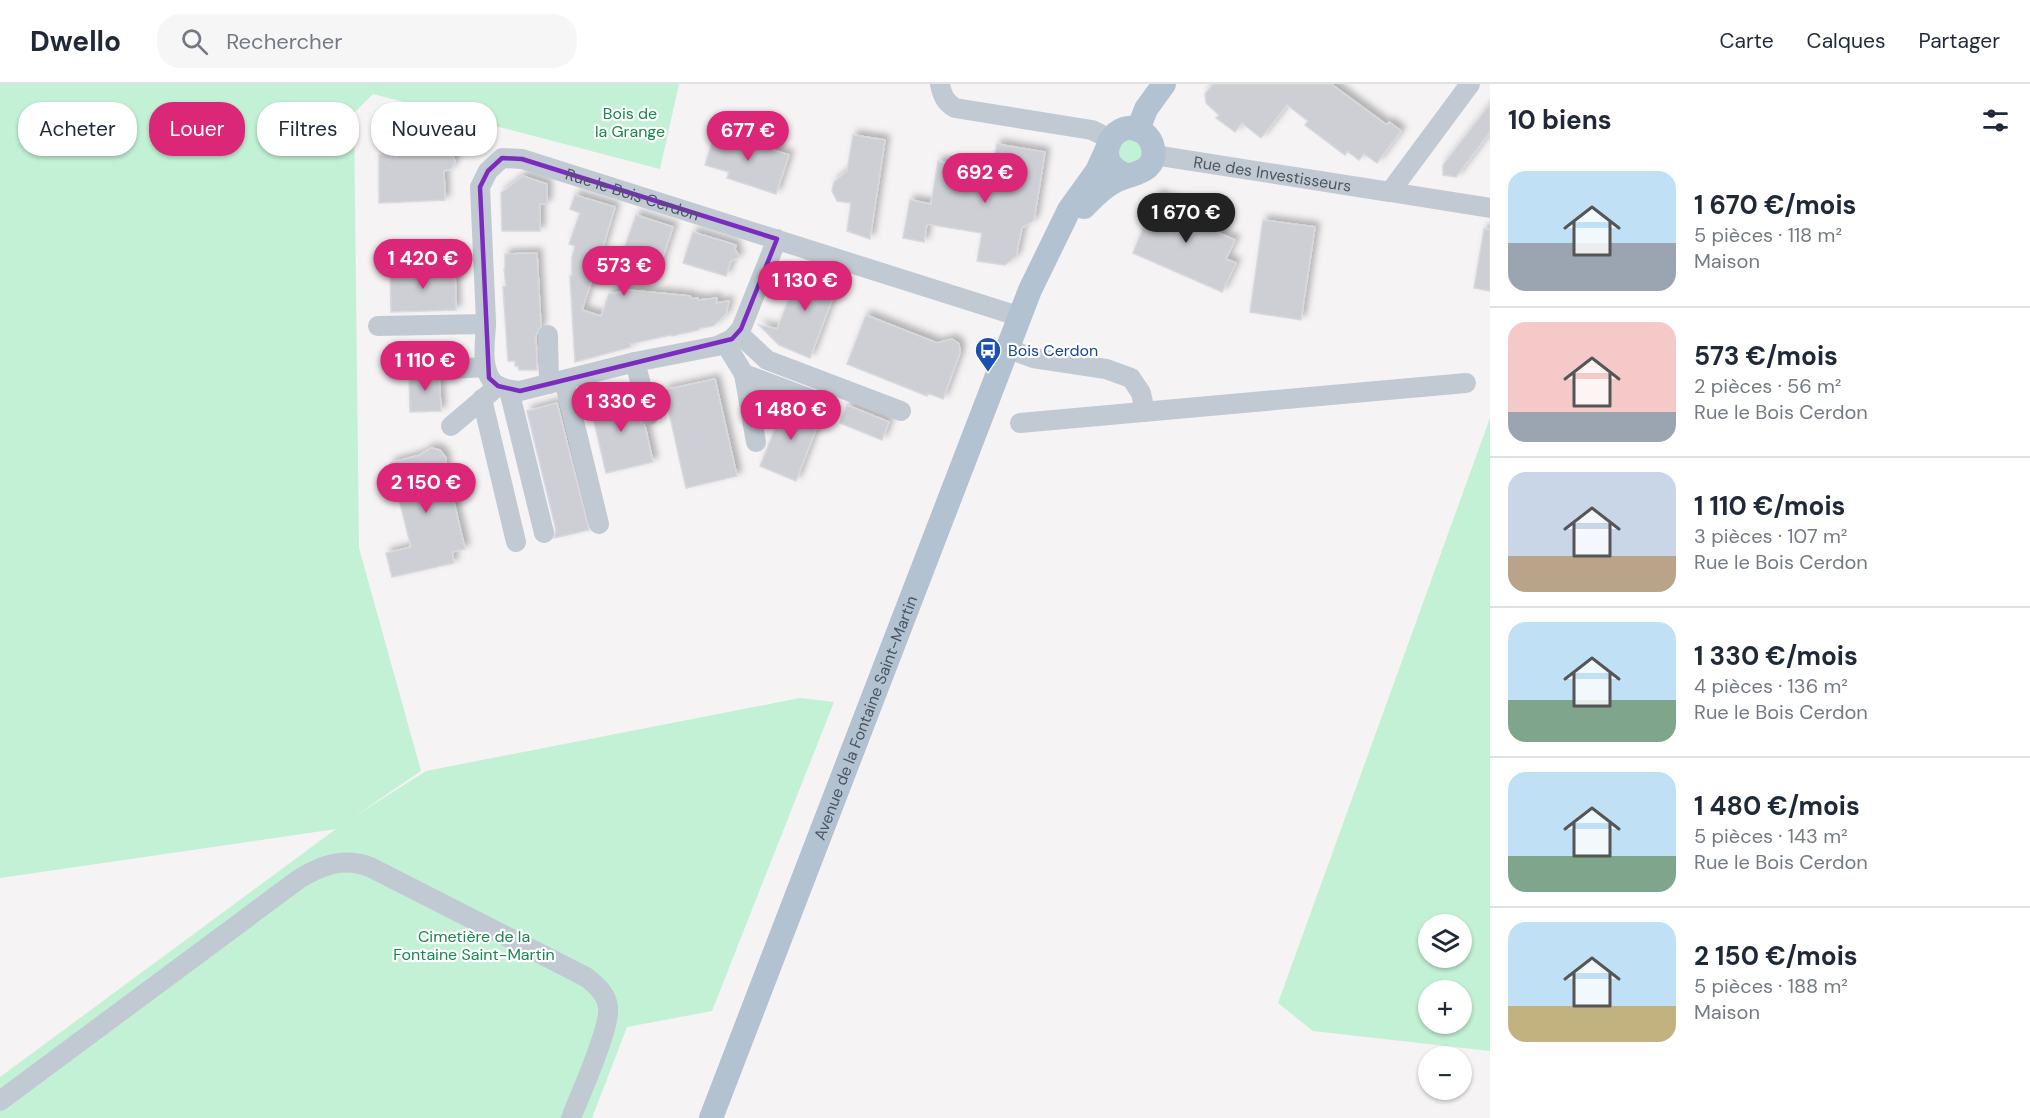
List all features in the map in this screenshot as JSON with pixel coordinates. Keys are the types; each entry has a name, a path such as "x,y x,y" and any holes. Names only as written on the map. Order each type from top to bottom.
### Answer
{"main road":[{"path":"1138,130 1146,109 1164,84"},
{"path":"1060,230 1103,188 1126,175 1141,173 1151,163 1154,155 1150,140 1138,130 1122,130 1108,144 1108,160 1112,167 1126,175"},
{"name":"Avenue de la Fontaine Saint-Martin","path":"711,1118 1030,291 1069,210 1097,171 1108,144"}],"street":[{"path":"940,84 944,98 955,108 1092,130 1108,144"},
{"path":"1390,192 1470,84"},
{"name":"Rue des Investisseurs","path":"1154,155 1490,208"},
{"name":"Rue le Bois Cerdon","path":"485,367 486,324 480,187 488,171 502,158 522,159 1021,316"},
{"path":"450,369 485,367 489,378 504,388 520,391 635,362 717,346 741,329 777,239"},
{"path":"378,326 486,324"},
{"path":"548,335 556,382 599,524"},
{"path":"731,338 744,374 756,442"},
{"path":"731,338 768,360 901,411"},
{"path":"1009,349 1033,358 1106,369 1131,378 1141,393 1145,412"},
{"path":"635,362 649,415"},
{"path":"744,374 827,405"},
{"path":"1020,423 1466,383"},
{"path":"451,426 482,399 504,388"},
{"path":"504,388 544,533"},
{"path":"482,399 516,542"},
{"path":"0,1101 299,879 318,867 346,862 370,867 586,977 600,990 607,1004 607,1024 571,1118"}],"highlighted area":[{"path":"502,158 522,159 777,239 741,329 732,339 520,391 498,386 489,378 480,187 488,171"}],"green space":[{"path":"0,84 679,84 660,169 497,126 497,102 404,102 373,94 359,108 359,102 257,102 257,156 354,156 359,548 421,771 352,818 426,771 800,698 834,702 712,1011 627,1027 592,1118 0,1118 0,1077 336,829 0,878"},
{"path":"1135,137 1146,157 1123,169 1114,145"},
{"path":"1490,418 1490,1051 1472,1049 1472,1046 1446,1046 1313,1031 1278,1003"}],"building":[{"path":"1213,84 1331,84 1387,125 1389,122 1401,131 1377,163 1364,154 1359,160 1347,151 1345,155 1305,125 1308,121 1287,105 1261,138 1242,123 1235,132 1216,118 1219,115 1206,103 1205,94"},
{"path":"1490,104 1490,132 1456,177 1443,175 1443,165"},
{"path":"716,131 789,155 776,194 727,178 729,172 705,165"},
{"path":"853,135 885,140 870,239 847,231 851,203 837,201 832,191 834,182 847,171"},
{"path":"997,144 1045,152 1034,220 1022,228 1016,256 1005,265 977,261 982,233 927,224 924,242 903,238 910,200 931,204 938,161 952,164 949,183 989,190"},
{"path":"379,156 452,156 454,158 455,162 451,169 444,171 445,200 379,203"},
{"path":"523,176 547,184 547,204 540,204 540,231 502,231 501,193"},
{"path":"1157,194 1218,221 1214,231 1235,240 1226,259 1236,263 1222,292 1133,253"},
{"path":"575,195 615,207 601,253 598,253 599,259 582,310 601,316 609,294 628,290 690,296 698,300 717,298 716,303 729,301 726,314 713,326 630,344 631,347 575,362 570,276 572,276 572,257 575,246 569,244 580,213 570,209"},
{"path":"636,215 673,227 658,272 620,261"},
{"path":"1263,220 1315,227 1301,320 1250,312"},
{"path":"1484,229 1490,229 1490,291 1474,288"},
{"path":"693,232 736,245 735,249 739,257 731,261 726,276 683,263"},
{"path":"537,253 541,326 536,335 537,370 519,370 518,366 515,366 515,361 508,361 503,287 506,286 505,254"},
{"path":"802,267 840,279 810,358 779,345 759,325 777,329"},
{"path":"455,268 456,310 391,312 390,270"},
{"path":"866,315 937,343 952,339 959,344 960,353 943,399 928,393 927,396 847,364"},
{"path":"439,372 441,411 410,412 409,373"},
{"path":"715,379 737,476 686,488 664,390"},
{"path":"625,393 631,395 638,419 645,426 653,462 606,473 590,404 598,402 601,398"},
{"path":"786,402 821,416 796,481 760,466"},
{"path":"557,403 589,530 554,538 556,530 527,411"},
{"path":"847,405 889,422 882,440 840,423"},
{"path":"431,448 440,450 446,458 446,468 465,549 452,552 454,563 392,577 386,553 411,547 390,463 420,455"}],"place":[{"name":"Bois Cerdon","path":"988,373"}],"park label":[{"name":"Bois de la Grange","path":"630,122"},
{"name":"Cimetière de la Fontaine Saint-Martin","path":"474,945"}]}
